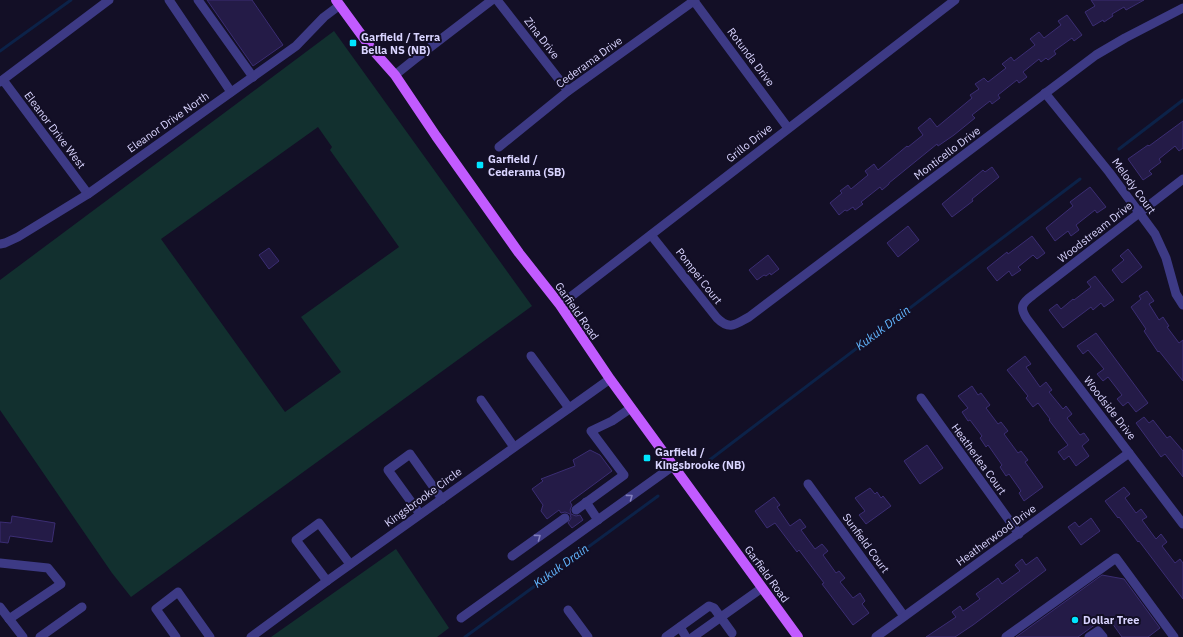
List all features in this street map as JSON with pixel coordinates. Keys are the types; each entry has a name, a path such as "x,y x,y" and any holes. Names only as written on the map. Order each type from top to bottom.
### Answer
{"main road":[{"name":"Garfield Road","path":"338,3 371,48 395,75 440,142 519,253 560,305 631,408 798,637"}],"street":[{"path":"2,81 109,0"},
{"path":"169,0 231,92"},
{"path":"198,0 253,77"},
{"path":"395,75 492,0"},
{"name":"Zina Drive","path":"497,0 568,91"},
{"name":"Cederama Drive","path":"499,147 568,91 695,0"},
{"name":"Rotunda Drive","path":"695,0 788,128"},
{"name":"Grillo Drive","path":"560,305 955,0"},
{"name":"Eleanor Drive North","path":"0,244 6,243 18,237 88,194 253,77 296,46 338,3"},
{"name":"Monticello Drive","path":"731,326 749,317 1096,55 1183,8"},
{"name":"Eleanor Drive West","path":"2,81 88,194"},
{"name":"Melody Court","path":"1046,93 1109,172 1155,234 1166,258 1176,294 1183,305"},
{"name":"Woodstream Drive","path":"1023,304 1183,179"},
{"name":"Pompei Court","path":"651,235 717,318 722,323 731,326"},
{"name":"Woodside Drive","path":"1023,304 1022,309 1027,319 1183,524"},
{"path":"531,356 569,408"},
{"name":"Kingsbrooke Circle","path":"251,637 350,564 610,378"},
{"name":"Heatherlea Court","path":"921,398 1019,534"},
{"path":"481,400 514,447"},
{"path":"576,510 624,475 591,431 612,421 631,408"},
{"name":"Heatherwood Drive","path":"876,637 1129,453"},
{"path":"420,514 388,470 410,454 442,499"},
{"path":"461,618 673,466"},
{"name":"Sunfield Court","path":"808,484 904,616"},
{"path":"586,502 598,520"},
{"path":"512,556 565,518"},
{"path":"327,581 296,540 319,523 350,564"},
{"path":"1006,637 1116,558 1172,636"},
{"path":"0,563 48,568 61,584 9,619"},
{"path":"693,637 762,588"},
{"path":"176,637 156,608 178,592 210,637"},
{"path":"666,637 709,606 714,608 721,617 731,636"},
{"path":"0,607 23,637"},
{"path":"42,636 82,607"},
{"path":"568,610 588,637"},
{"path":"680,627 686,637"},
{"path":"1089,637 1098,630 1103,637"}],"green space":[{"path":"334,31 532,306 131,597 112,573 0,410 0,280","holes":["318,127 332,147 330,150 399,247 301,317 341,372 285,412 161,239"]},
{"path":"396,549 449,628 437,637 271,637"}],"building":[{"path":"207,0 252,0 283,45 253,66"},
{"path":"1091,0 1144,0 1126,10 1124,7 1112,14 1113,16 1104,22 1103,20 1093,26 1085,12 1095,6"},
{"path":"1067,15 1082,35 1074,41 1072,38 1054,51 1056,54 1048,60 1046,58 1041,62 1039,59 1023,72 1027,77 1019,83 1017,80 998,95 1000,98 992,104 990,101 972,115 975,118 954,135 938,146 937,144 882,190 880,187 861,202 863,204 855,210 853,207 847,211 845,210 839,215 830,203 842,193 840,191 848,185 851,189 868,175 865,171 874,164 878,170 923,135 918,128 930,118 937,127 972,98 970,95 979,89 975,84 984,78 988,82 1006,68 1002,64 1011,57 1014,61 1035,45 1030,39 1039,32 1044,38 1061,25 1058,21"},
{"path":"1183,121 1183,148 1179,151 1175,146 1159,159 1161,162 1149,171 1152,174 1143,180 1128,159 1148,145 1149,146"},
{"path":"992,167 999,177 972,199 973,201 952,217 942,204 983,170 985,172"},
{"path":"1090,187 1106,207 1097,213 1095,210 1076,225 1079,230 1071,236 1068,231 1055,241 1046,228 1073,206 1070,202"},
{"path":"908,226 919,240 898,257 887,243"},
{"path":"1032,236 1045,253 1037,259 1033,255 1018,267 1021,270 1012,276 1009,271 997,281 987,268 1007,252 1008,254"},
{"path":"269,248 279,261 269,269 259,255"},
{"path":"1128,249 1142,267 1122,283 1112,270 1124,260 1120,256"},
{"path":"768,255 779,269 771,275 770,273 766,276 764,275 757,280 749,270"},
{"path":"1095,276 1114,300 1104,307 1101,303 1093,310 1091,307 1063,328 1049,310 1057,304 1061,309 1073,299 1074,300 1091,287 1087,282"},
{"path":"1147,291 1154,301 1149,304 1159,320 1163,317 1169,326 1167,327 1179,343 1183,340 1183,381 1159,351 1158,352 1144,331 1146,329 1131,307 1141,299 1139,296"},
{"path":"1096,333 1148,403 1136,412 1128,402 1123,406 1117,399 1122,395 1108,377 1103,381 1097,374 1104,369 1088,350 1083,354 1077,346"},
{"path":"1025,356 1031,364 1026,367 1040,387 1046,382 1052,390 1049,392 1063,409 1066,406 1072,414 1067,418 1080,435 1084,433 1089,440 1082,446 1089,456 1076,466 1069,456 1064,460 1058,452 1068,445 1038,403 1033,407 1026,398 1028,396 1007,370"},
{"path":"972,386 978,395 981,393 990,405 986,408 998,424 1001,422 1008,431 1004,434 1018,453 1021,451 1028,460 1025,462 1043,487 1024,501 1019,493 1021,491 1009,474 1006,476 1000,467 1002,465 988,445 986,447 980,438 982,436 962,412 968,408 958,396"},
{"path":"1144,417 1149,423 1153,420 1167,438 1170,436 1183,451 1183,477 1165,454 1161,457 1136,423"},
{"path":"927,445 943,468 920,484 904,461"},
{"path":"590,450 600,455 612,471 570,502 572,505 570,510 571,514 576,516 580,515 583,520 572,528 568,523 571,518 570,514 565,512 561,513 559,510 547,519 541,511 543,505 532,489 543,481 541,479 575,466 573,460"},
{"path":"1124,487 1130,494 1125,498 1136,513 1141,509 1147,517 1142,520 1156,539 1161,534 1167,542 1162,546 1175,563 1180,559 1183,563 1183,599 1139,541 1138,542 1105,501"},
{"path":"870,488 875,494 877,492 881,498 883,496 891,506 866,524 859,515 865,511 855,498"},
{"path":"774,497 780,505 777,507 790,526 800,519 806,527 801,530 815,549 822,544 828,551 823,555 836,573 839,571 845,578 840,582 853,598 860,593 865,601 862,604 869,613 853,625 822,584 824,583 799,550 797,552 775,523 767,528 755,511"},
{"path":"12,516 55,523 52,542 10,536 8,543 0,542 0,522 11,523"},
{"path":"1091,518 1100,531 1081,545 1068,527 1075,522 1079,527"},
{"path":"1037,557 1046,570 973,625 955,637 926,637 956,617 952,612 960,606 963,611 980,599 976,594 998,578 1002,584 1020,571 1015,565 1022,559 1026,565"},
{"path":"1102,575 1124,579 1160,628 1148,637 1122,637 1107,616 1078,637 1016,637"}],"waterway":[{"path":"0,51 71,0"},
{"path":"1119,149 1183,100"},
{"name":"Kukuk Drain","path":"703,465 1080,179"},
{"name":"Kukuk Drain","path":"465,637 658,496"}],"place":[{"name":"Garfield / Terra Bella NS (NB)","path":"353,43"},
{"name":"Garfield / Cederama (SB)","path":"480,165"},
{"name":"Garfield / Kingsbrooke (NB)","path":"647,458"},
{"name":"Dollar Tree","path":"1075,620"}]}
